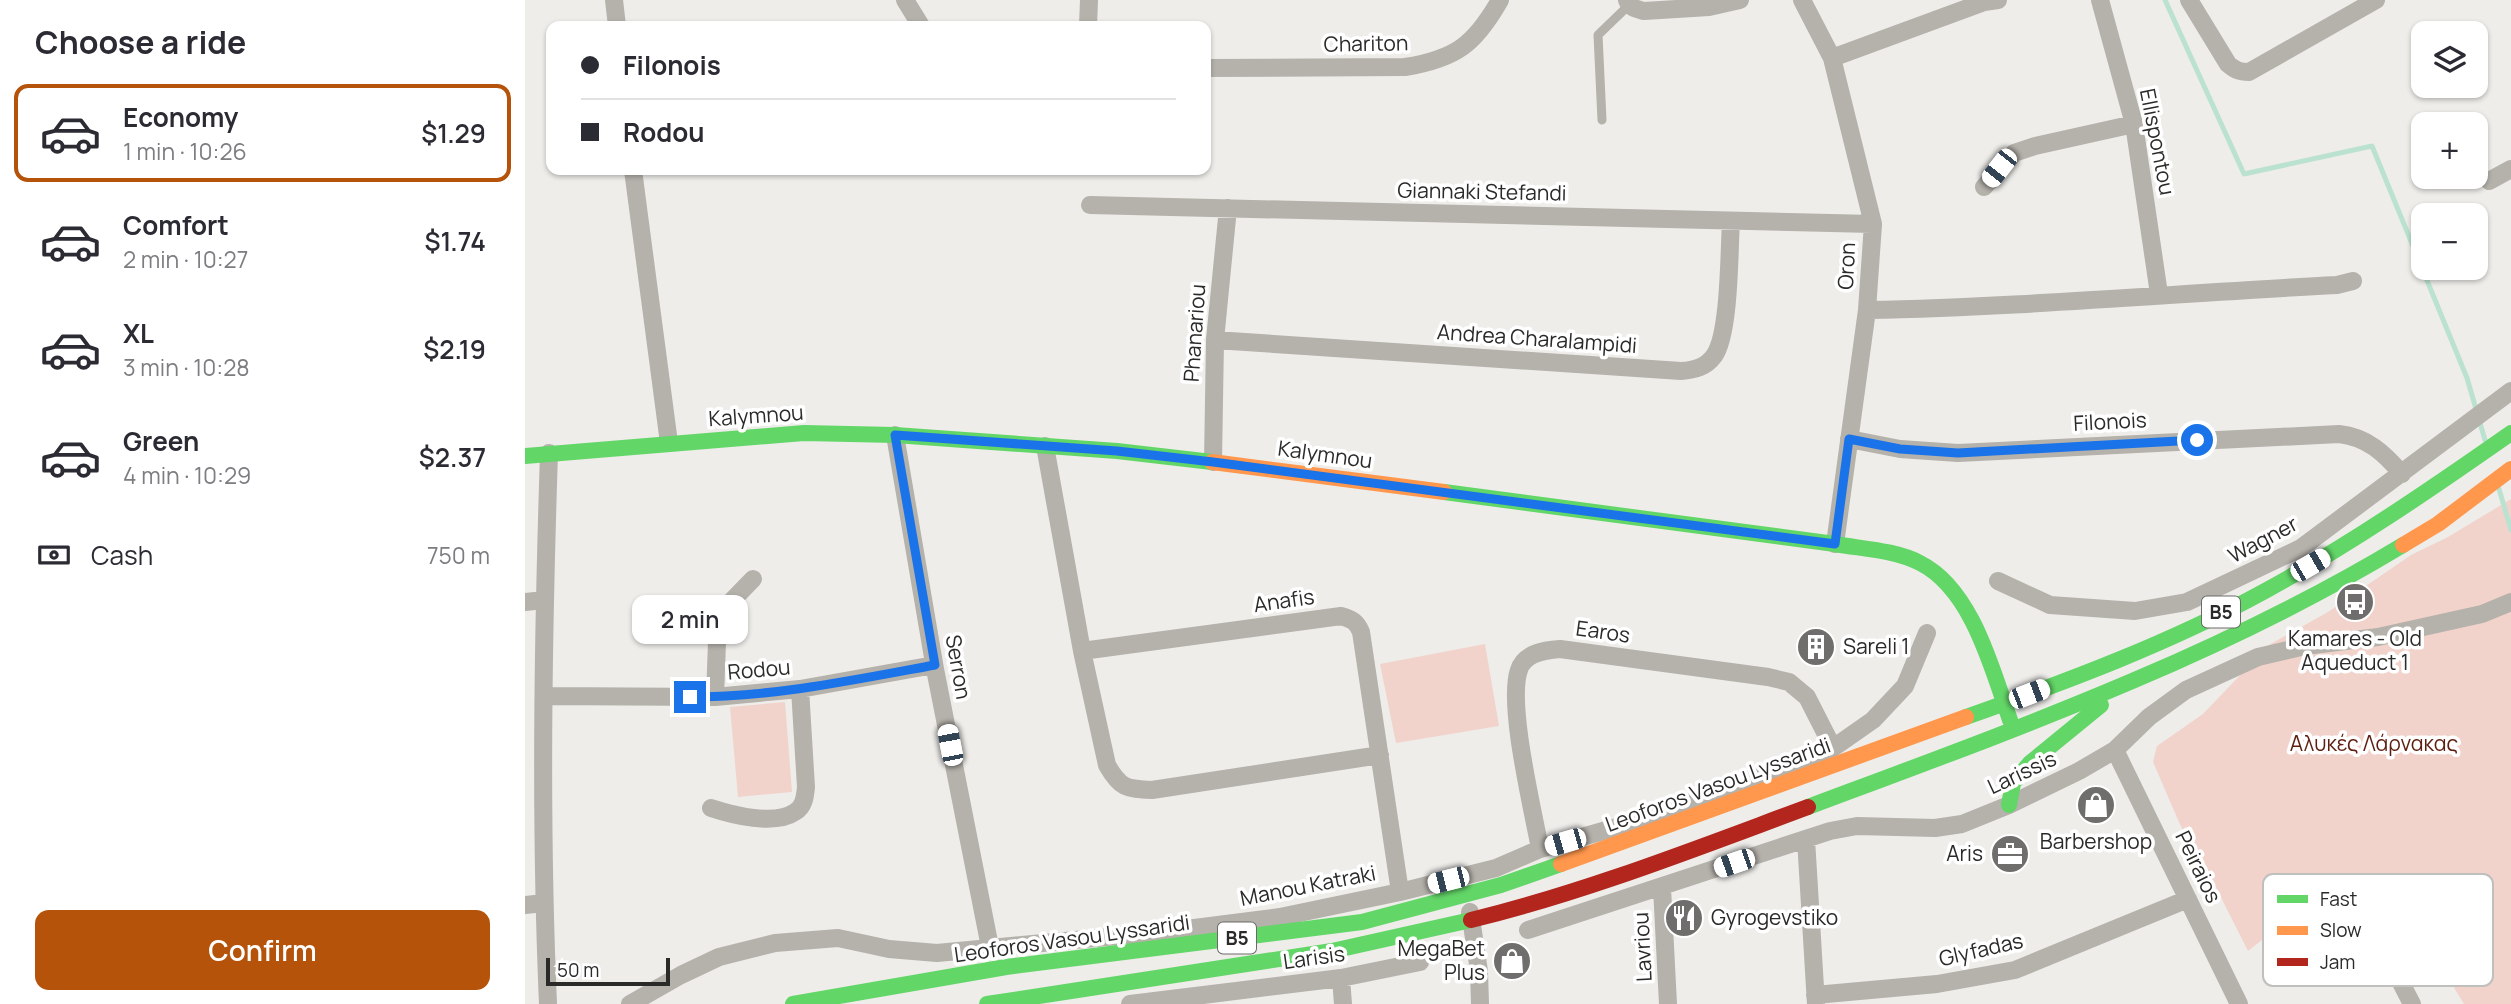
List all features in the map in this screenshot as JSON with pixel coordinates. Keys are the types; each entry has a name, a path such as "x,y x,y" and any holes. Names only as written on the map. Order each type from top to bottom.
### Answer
{"main road":[{"name":"Kalymnou","path":"525,456 804,433 895,435 1213,462 1890,553 1922,564 1939,576 1967,613 2014,730"},
{"name":"Leoforos Vasou Lyssaridi","path":"793,1004 1006,967 1362,922 1465,895 1643,836 2004,704 2156,645 2251,598 2357,538 2511,433"},
{"name":"B5","path":"987,1004 1332,951 1472,921 1650,866 2014,730 2128,684 2286,611 2438,524 2511,469"},
{"path":"2010,805 2010,793 2025,767 2128,684"}],"street":[{"path":"614,0 616,21"},
{"path":"905,0 918,21"},
{"path":"1088,21 1089,0"},
{"name":"Chariton","path":"1211,68 1405,67 1436,62 1450,56 1471,40 1491,16 1500,0"},
{"path":"1628,2 1635,9 1657,10 1709,8 1739,0"},
{"name":"Oron","path":"1802,0 1832,58 1873,224 1867,310 1835,544"},
{"name":"Ellispontou","path":"2100,0 2134,124 2159,294"},
{"path":"2189,0 2228,64 2241,72 2249,72 2376,0"},
{"path":"1832,58 1988,1"},
{"path":"1984,187 2014,153 2134,124"},
{"path":"2489,181 2511,169"},
{"path":"634,175 669,443"},
{"name":"Giannaki Stefandi","path":"1090,205 1873,224"},
{"name":"Phanariou","path":"1213,462 1215,340 1229,208"},
{"name":"Andrea Charalampidi","path":"1215,340 1695,370 1706,365 1714,356 1723,333 1731,221"},
{"path":"1867,310 1980,308 2159,294 2337,285 2353,281"},
{"name":"Wagner","path":"1998,581 2050,605 2135,611 2187,602 2301,548 2511,391"},
{"name":"Filonois","path":"1849,439 1900,449 1958,453 2339,434 2362,439 2373,445 2402,474"},
{"name":"Serron","path":"895,435 935,665 990,947"},
{"path":"1045,446 1082,651 1107,765 1116,781 1130,789 1152,790 1380,755"},
{"path":"548,1004 544,903 544,600 549,453"},
{"path":"715,697 717,615 753,579"},
{"path":"525,602 544,600"},
{"name":"Larissis","path":"1528,930 1831,831 1857,826 1935,828 1962,824 2010,805 2079,771 2115,750 2149,717 2186,690 2259,657 2305,646 2378,637 2482,614 2510,603"},
{"name":"Anafis","path":"1082,651 1341,616 1358,624 1400,891"},
{"name":"Manou Katraki","path":"630,1004 719,957 775,943 838,938 889,950 937,953 1171,930 1280,917 1496,868 1540,849 1638,821 1833,747 1873,720 1905,686 1927,633"},
{"name":"Earos","path":"1540,849 1518,727 1517,688 1519,668 1529,657 1542,650 1560,649 1789,682 1807,698 1833,747"},
{"name":"Rodou","path":"544,696 715,697 800,689 935,665"},
{"path":"711,808 737,816 783,817 796,812 804,802 806,787 800,689"},
{"name":"Peiraios","path":"2115,750 2239,1004"},
{"path":"1806,839 1816,1000"},
{"name":"Lavriou","path":"1662,888 1668,1004"},
{"path":"1465,895 1472,921 1479,971 1480,1004"},
{"name":"Glyfadas","path":"1816,1000 1937,984 2015,970 2188,899"},
{"path":"525,905 544,903"},
{"name":"Larisis","path":"1131,1004 1341,978 1420,962"},
{"path":"1341,978 1343,1004"},
{"path":"2403,986 2412,1004"}],"lane":[{"path":"1602,120 1598,35 1628,2"}],"green space":[{"name":"Αλυκές Λάρνακας","path":"2511,499 2511,1004 2464,1004 2453,986 2493,986 2493,874 2263,874 2263,939 2248,951 2199,854 2195,859 2153,762 2157,746 2203,714 2269,645 2328,612 2411,555 2448,537"},
{"path":"1485,644 1499,726 1396,743 1380,664"},
{"path":"785,702 792,792 738,797 730,707"}],"waterway":[{"path":"2165,0 2244,174 2372,146 2467,378 2485,440"},
{"path":"2499,489 2511,530"}],"traffic: fast":[{"path":"525,456 804,433 895,435 1117,451 1212,462"},
{"path":"1966,717 2118,660 2229,610 2360,535 2511,433"},
{"path":"1444,492 1835,544 1890,553 1920,563 1938,575 1967,611 1978,632 2010,720"},
{"path":"1808,807 1960,750 2186,658 2332,586 2403,545"},
{"path":"2009,805 2013,783 2030,763 2101,705"},
{"path":"793,1004 1006,967 1362,922 1501,885 1561,864"},
{"path":"987,1004 1332,951 1471,920"}],"traffic: slow":[{"path":"1212,462 1444,492"},
{"path":"2403,545 2438,524 2511,469"},
{"path":"1561,864 1966,717"}],"traffic: jam":[{"path":"1471,920 1599,883 1808,807"}],"place":[{"name":"Kamares - Old Aqueduct 1","path":"2355,602"},
{"name":"Sareli 1","path":"1816,647"},
{"name":"Barbershop","path":"2096,805"},
{"name":"Aris","path":"2010,854"},
{"name":"Gyrogevstiko","path":"1684,918"},
{"name":"MegaBet Plus","path":"1512,961"}],"route":[{"path":"690,697 800,689 935,665 895,435 1117,451 1213,462 1835,544 1849,439 1900,449 1958,453 2197,440"}]}
